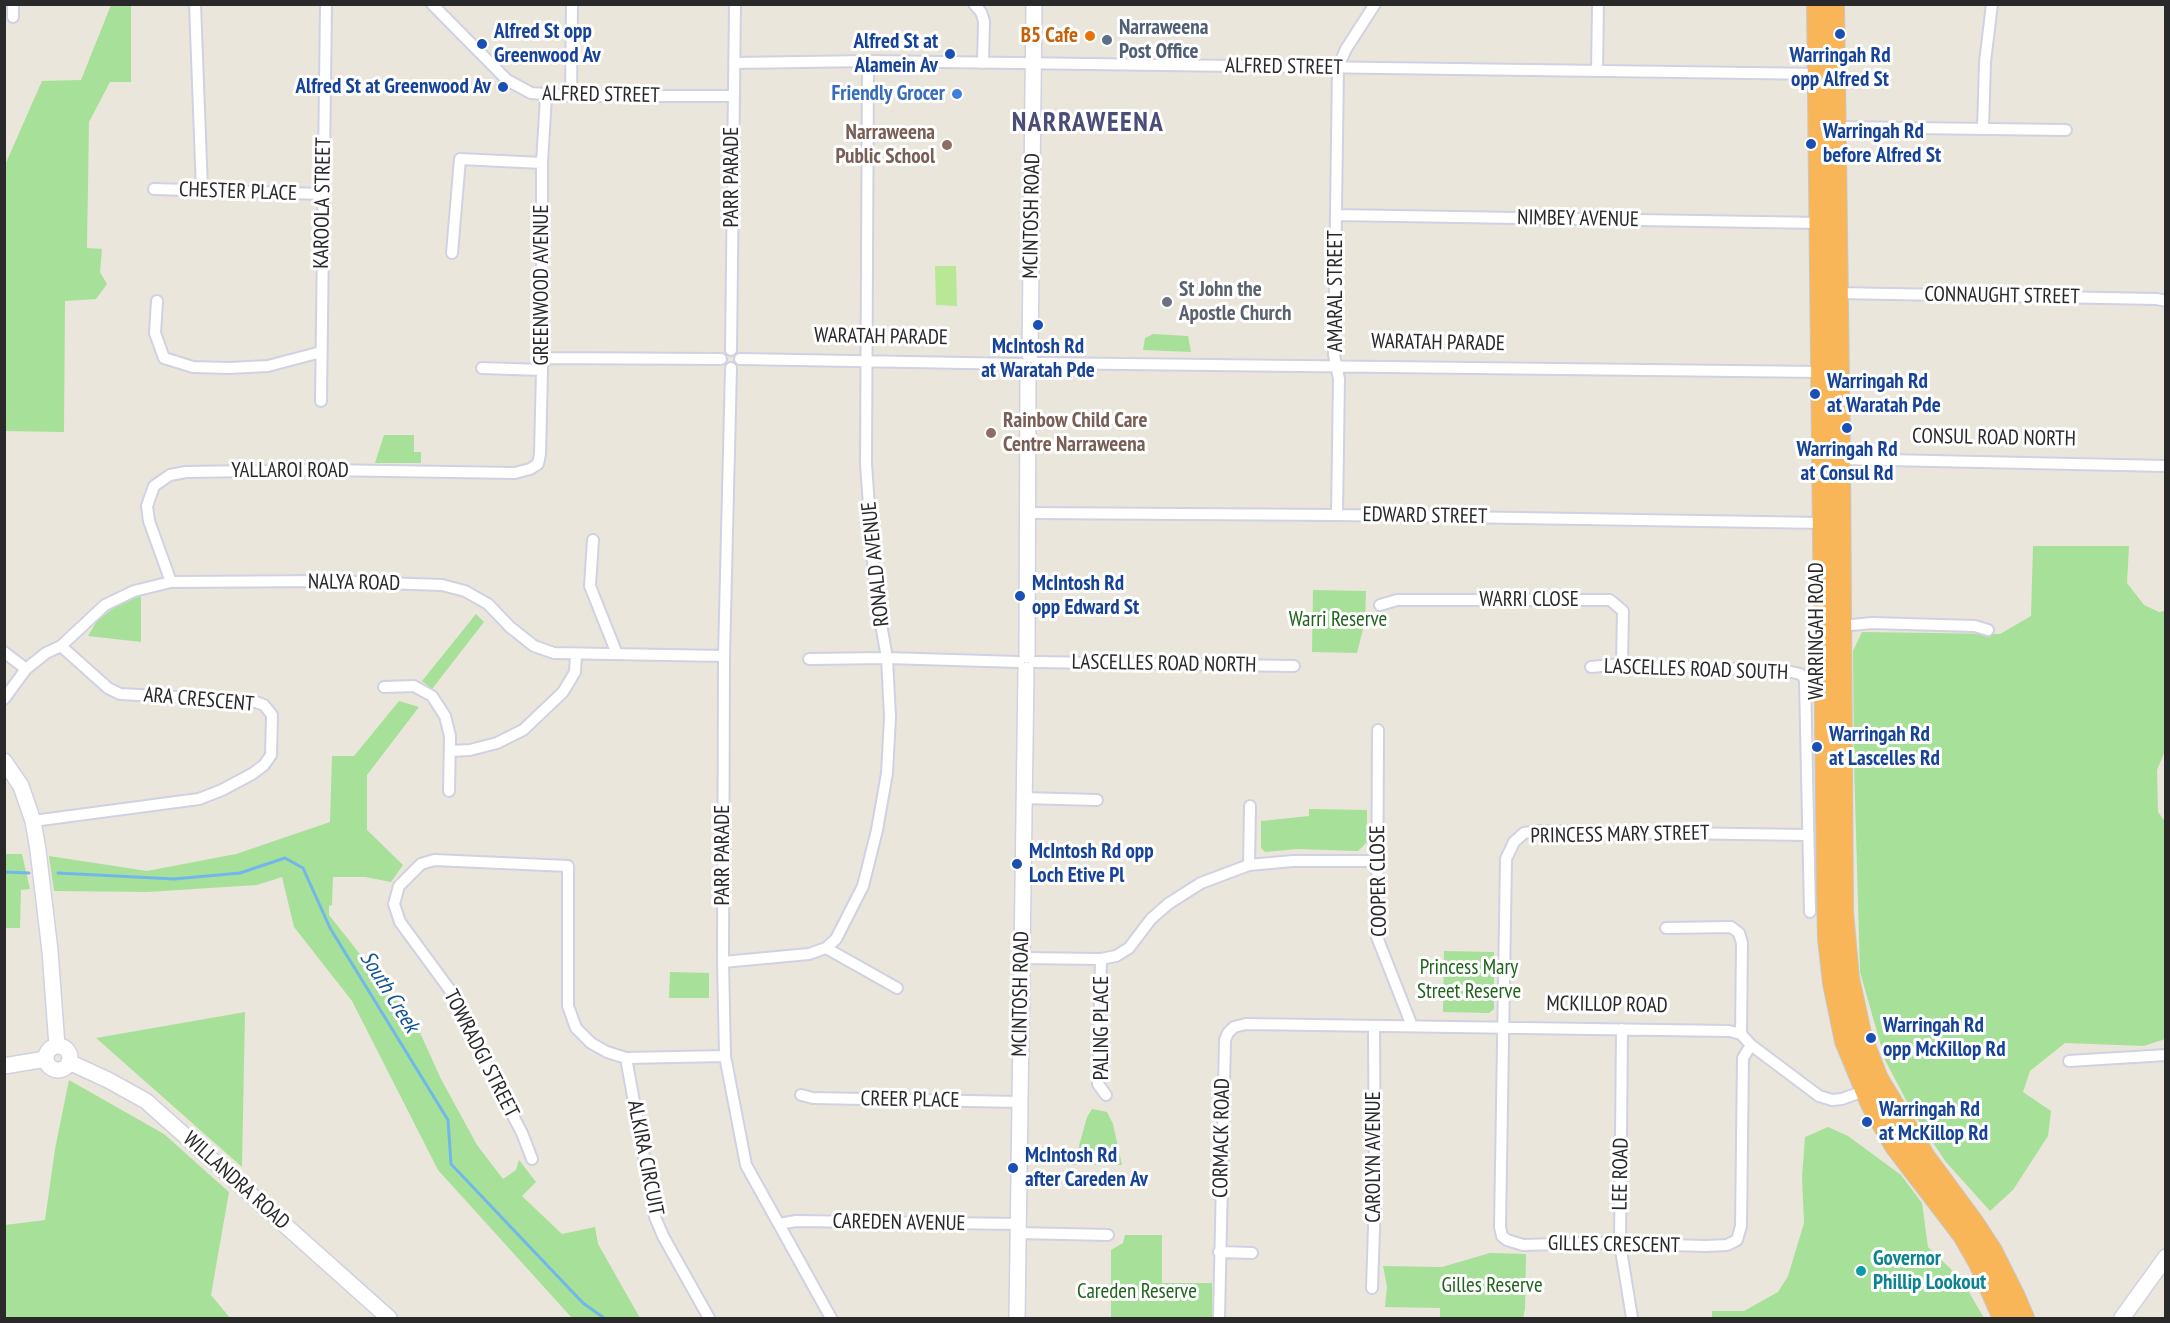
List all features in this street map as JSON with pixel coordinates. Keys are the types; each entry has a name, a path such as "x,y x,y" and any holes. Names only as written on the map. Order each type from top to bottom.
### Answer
{"highway":[{"name":"WARRINGAH ROAD","path":"1817,4 1836,127 1837,293 1830,372"},
{"name":"WARRINGAH ROAD","path":"1834,4 1826,74 1820,223 1830,372 1831,459 1841,626 1843,912 1849,978 1857,1019 1867,1052 1872,1086 1895,1146 1963,1235 1979,1263 2003,1318"},
{"name":"WARRINGAH ROAD","path":"1831,459 1822,523 1815,723 1832,972 1845,1041 1872,1086 1992,1251 2024,1318"}],"street":[{"path":"12,17 13,4"},
{"path":"195,4 202,190"},
{"name":"KAROOLA STREET","path":"321,401 326,4"},
{"name":"ALFRED STREET","path":"432,4 507,80 526,91 546,96 733,96"},
{"path":"571,96 572,4"},
{"name":"PARR PARADE","path":"731,350 735,4"},
{"path":"974,4 981,12 984,21 983,63"},
{"name":"MCINTOSH ROAD","path":"1017,1318 1034,4"},
{"path":"1338,67 1346,49 1375,4"},
{"path":"1597,71 1598,4"},
{"path":"1983,129 1984,62 1992,4"},
{"name":"ALFRED STREET","path":"734,63 868,61 1826,74"},
{"name":"RONALD AVENUE","path":"826,948 836,939 863,886 877,830 887,762 890,717 887,658 875,590 866,464 868,61"},
{"name":"AMARAL STREET","path":"1337,515 1339,379 1334,355 1338,67"},
{"name":"GREENWOOD AVENUE","path":"530,469 538,464 540,454 542,163 546,96"},
{"path":"1836,127 2067,130"},
{"path":"452,253 460,159 542,163"},
{"name":"CHESTER PLACE","path":"154,189 322,194"},
{"name":"NIMBEY AVENUE","path":"1336,215 1820,223"},
{"name":"CONNAUGHT STREET","path":"1837,293 2166,301"},
{"path":"158,301 155,333 164,358 193,367 229,368 268,366 321,352"},
{"path":"731,350 737,353 740,359 737,365 731,368 725,366 722,359 724,353 731,350"},
{"path":"542,358 722,359"},
{"name":"WARATAH PARADE","path":"740,359 1830,372"},
{"path":"482,368 542,370"},
{"name":"PARR PARADE","path":"731,368 724,656 725,1056 746,1165 831,1318"},
{"name":"CONSUL ROAD NORTH","path":"1831,459 2166,466"},
{"name":"YALLAROI ROAD","path":"171,582 149,521 147,506 154,486 170,475 186,472 322,470 515,473 530,469"},
{"name":"EDWARD STREET","path":"1028,513 1337,515 1822,523"},
{"path":"593,540 590,586 617,654"},
{"name":"NALYA ROAD","path":"4,699 26,669 46,653 61,646 105,605 134,591 171,582 325,581 442,585 465,591 488,604 510,627 534,646 554,653 724,656"},
{"name":"WARRI CLOSE","path":"1380,605 1397,600 1610,600 1623,611 1622,664"},
{"path":"1841,626 1872,623 1975,626 1988,630"},
{"name":"ARA CRESCENT","path":"33,821 199,799 252,774 264,765 271,755 272,715 264,705 254,701 120,694 108,688 61,646"},
{"path":"4,652 26,669"},
{"path":"451,751 470,750 497,743 523,729 563,692 575,672 576,655"},
{"name":"LASCELLES ROAD NORTH","path":"809,659 887,658 1294,666"},
{"name":"LASCELLES ROAD SOUTH","path":"1591,667 1622,664 1787,671 1800,674"},
{"name":"WARRINGAH ROAD","path":"1800,674 1806,682 1815,723 1807,835 1810,912"},
{"path":"384,687 414,686 432,696 445,716 451,751 449,791"},
{"name":"COOPER CLOSE","path":"1378,730 1377,937 1412,1026"},
{"path":"4,761 21,786 33,821 47,929 57,1046"},
{"path":"1023,798 1097,800"},
{"path":"1249,865 1250,806"},
{"name":"PRINCESS MARY STREET","path":"1503,1027 1506,859 1518,837 1538,831 1807,835"},
{"name":"TOWRADGI STREET","path":"532,1159 522,1133 484,1061 462,1008 400,922 394,904 399,886 421,864 434,860 568,866 568,1006 576,1028 591,1043 607,1052 626,1058 725,1056"},
{"path":"1021,958 1101,959 1116,956 1129,948 1159,911 1190,889 1211,878 1249,865 1293,861 1376,861"},
{"path":"1666,928 1731,927 1739,933 1742,943 1741,1034 1751,1045 1819,1096 1832,1100 1842,1099 1872,1086"},
{"path":"723,962 809,954 826,948 897,988"},
{"name":"PALING PLACE","path":"1101,959 1098,1084 1106,1095"},
{"name":"MCKILLOP ROAD","path":"1234,1027 1246,1024 1729,1030 1741,1034"},
{"name":"CAROLYN AVENUE","path":"1372,1288 1375,1197 1374,1026"},
{"name":"CORMACK ROAD","path":"1219,1318 1225,1040 1234,1027"},
{"name":"GILLES CRESCENT","path":"1503,1027 1500,1227 1507,1240 1523,1245 1706,1246 1727,1245 1737,1239 1741,1226 1743,1058 1751,1045"},
{"name":"LEE ROAD","path":"1622,1029 1620,1244 1632,1318"},
{"path":"57,1046 66,1049 70,1058 64,1069 56,1070 49,1067 46,1059 47,1052 57,1046"},
{"path":"2069,1061 2166,1055"},
{"name":"ALKIRA CIRCUIT","path":"626,1058 655,1217 663,1236 709,1318"},
{"path":"4,1066 46,1059"},
{"name":"WILLANDRA ROAD","path":"69,1062 146,1101 389,1318"},
{"name":"CREER PLACE","path":"801,1095 813,1098 1020,1102"},
{"name":"CAREDEN AVENUE","path":"779,1224 796,1221 1018,1229 1108,1235"},
{"path":"1219,1252 1252,1253"},
{"path":"2122,1318 2166,1257"}],"green space":[{"path":"111,5 131,5 131,82 110,82 89,122 87,248 102,249 100,272 107,284 96,299 65,301 64,432 5,431 5,165 42,81 81,80"},
{"path":"935,266 956,266 957,306 936,305"},
{"path":"1153,334 1188,336 1191,352 1143,350 1145,338"},
{"path":"384,435 414,435 414,452 421,452 421,463 375,463"},
{"path":"2033,546 2129,546 2127,583 2144,605 2159,612 2165,611 2165,751 2157,770 2158,812 2166,823 2165,1039 2144,1046 2065,1043 2030,1071 2023,1092 2051,1111 2048,1136 2013,1190 1990,1211 1946,1162 1913,1113 1885,1060 1860,972 1853,651 1862,632 2000,634 2031,616"},
{"name":"Warri Reserve","path":"1313,590 1366,591 1365,621 1357,653 1312,652"},
{"path":"141,595 141,642 88,636 97,621 112,609"},
{"path":"476,614 484,622 432,689 422,681"},
{"path":"399,701 419,707 367,775 367,830 403,865 391,882 365,877 333,877 332,905 329,906 329,915 417,1026 441,1079 477,1145 503,1179 516,1170 519,1160 536,1182 522,1196 562,1234 595,1227 598,1244 640,1318 572,1318 438,1170 352,1001 294,927 282,877 257,885 147,892 54,891 49,856 147,871 236,854 330,822 332,756 354,756"},
{"path":"1309,809 1367,810 1367,842 1358,851 1297,849 1265,852 1261,848 1261,821 1309,816"},
{"path":"5,854 22,854 30,889 21,890 20,928 5,928"},
{"name":"Princess Mary Street Reserve","path":"1444,951 1494,952 1494,1009 1489,1013 1443,1012"},
{"path":"670,972 709,973 709,998 669,998"},
{"path":"245,1012 242,1167 96,1038"},
{"path":"69,1080 164,1134 229,1192 211,1295 230,1318 5,1318 5,1225 45,1220 55,1149"},
{"path":"1092,1109 1107,1112 1113,1124 1122,1165 1034,1165 1034,1159 1075,1160 1087,1117"},
{"path":"1828,1127 1848,1136 1901,1175 1922,1203 1928,1247 1962,1280 1984,1318 1712,1318 1712,1311 1744,1311 1778,1292 1788,1276 1804,1223 1802,1177 1805,1137"},
{"name":"Careden Reserve","path":"1125,1235 1162,1235 1162,1283 1212,1283 1212,1318 1111,1318 1111,1250 1123,1243"},
{"name":"Gilles Reserve","path":"1490,1253 1526,1254 1523,1318 1440,1318 1440,1308 1385,1307 1387,1286 1383,1266 1442,1267"}],"waterway":[{"name":"South Creek","path":"58,873 174,879 240,873 285,858 303,868 330,928 448,1120 451,1164 583,1303 604,1318"},
{"name":"South Creek","path":"4,872 29,873"}],"place":[{"name":"Warringah Rd opp Alfred St","path":"1840,34"},
{"name":"B5 Cafe","path":"1090,36"},
{"name":"Narraweena Post Office","path":"1107,40"},
{"name":"Alfred St opp Greenwood Av","path":"482,44"},
{"name":"Alfred St at Alamein Av","path":"950,54"},
{"name":"Alfred St at Greenwood Av","path":"503,87"},
{"name":"Friendly Grocer","path":"957,94"},
{"name":"Warringah Rd before Alfred St","path":"1811,144"},
{"name":"Narraweena Public School","path":"947,145"},
{"name":"St John the Apostle Church","path":"1167,302"},
{"name":"McIntosh Rd at Waratah Pde","path":"1038,325"},
{"name":"Warringah Rd at Waratah Pde","path":"1815,394"},
{"name":"Warringah Rd at Consul Rd","path":"1847,428"},
{"name":"Rainbow Child Care Centre Narraweena","path":"991,433"},
{"name":"McIntosh Rd opp Edward St","path":"1020,596"},
{"name":"Warringah Rd at Lascelles Rd","path":"1817,747"},
{"name":"McIntosh Rd opp Loch Etive Pl","path":"1017,864"},
{"name":"Warringah Rd opp McKillop Rd","path":"1871,1038"},
{"name":"Warringah Rd at McKillop Rd","path":"1867,1122"},
{"name":"McIntosh Rd after Careden Av","path":"1013,1168"},
{"name":"Governor Phillip Lookout","path":"1861,1271"}],"district":[{"name":"NARRAWEENA","path":"1088,123"}]}
